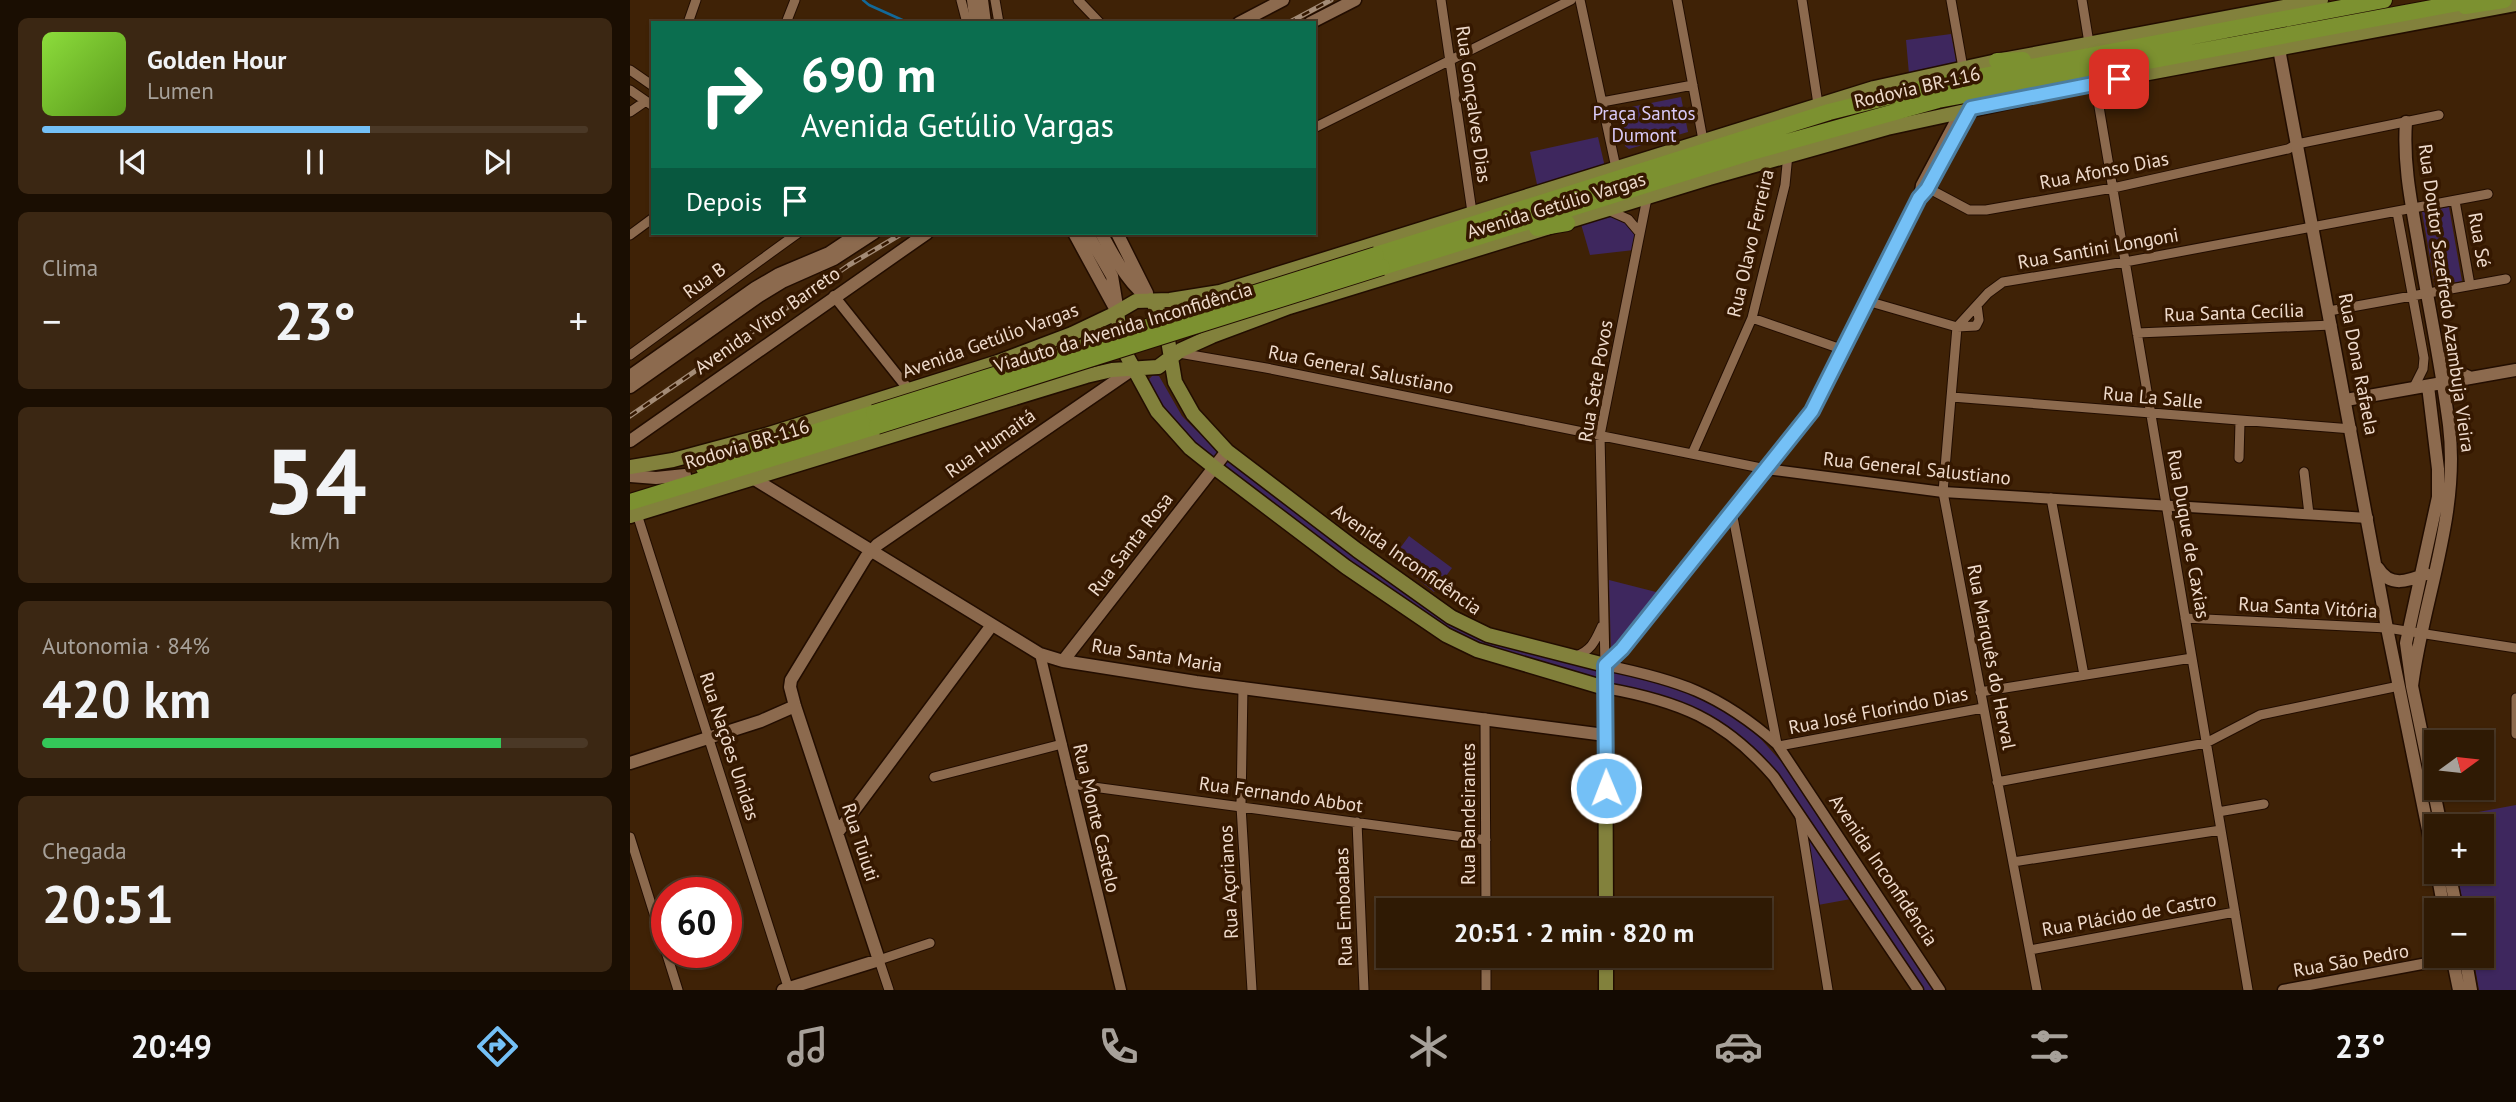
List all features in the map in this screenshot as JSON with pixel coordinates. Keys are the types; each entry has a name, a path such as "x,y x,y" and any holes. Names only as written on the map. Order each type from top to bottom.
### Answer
{"highway":[{"name":"Rodovia BR-116","path":"1379,261 1504,215 1829,112 1936,85 2384,0"},
{"name":"Rodovia BR-116","path":"1379,261 1479,238 1748,153 1938,100 2278,43 2475,0"},
{"path":"2449,5 2462,7 2505,0 2516,4"},
{"path":"2250,55 2278,43"},
{"path":"1997,61 2071,58"},
{"path":"1938,100 1950,104 2125,71 2142,74"},
{"path":"1709,178 1748,153"},
{"path":"1504,215 1556,188"},
{"path":"1479,238 1567,223"},
{"name":"Viaduto da Avenida Inconfidência","path":"876,420 1379,261"},
{"name":"Rodovia BR-116","path":"630,491 876,420"},
{"name":"Rodovia BR-116","path":"632,511 876,420"}],"main road":[{"path":"973,0 976,21"},
{"path":"982,0 985,21"},
{"path":"1243,21 1283,0"},
{"path":"1314,21 1355,0"},
{"name":"Avenida Getúlio Vargas","path":"630,467 673,460 766,435 998,362 1072,334 1130,303 1201,296 1239,286 1818,104 1905,80 1963,68 2321,0"},
{"path":"2278,43 2516,4"},
{"name":"Rua Dona Rafaela","path":"2278,43 2387,628 2406,686"},
{"name":"Avenida Getúlio Vargas","path":"632,511 1086,376 1112,370 1153,369 1210,336 1302,303 1788,154 1971,108 2250,55"},
{"name":"Rua Doutor Sezefredo Azambuja Vieira","path":"2406,121 2405,156 2436,353 2438,497 2420,576 2406,686 2427,814"},
{"path":"630,387 638,374 755,288 779,274 829,253 856,235"},
{"path":"638,374 782,282 834,259 871,235"},
{"name":"Avenida Vitor Barreto","path":"630,441 924,235"},
{"name":"Avenida Inconfidência","path":"1075,235 1117,312"},
{"path":"1089,235 1115,269"},
{"path":"1102,235 1115,269"},
{"name":"Avenida Inconfidência","path":"1118,235 1163,323 1174,356 1172,375 1186,404 1231,454 1357,550 1451,617 1488,635 1605,665"},
{"name":"Avenida Inconfidência","path":"1115,269 1122,347 1157,411 1190,448 1346,567 1446,635 1477,650 1605,688"},
{"name":"Avenida Inconfidência","path":"1115,269 1151,300"},
{"path":"1201,296 1184,308 1183,324 1195,335 1210,336"},
{"path":"1072,334 1089,335 1097,341 1101,349 1100,360 1086,376"},
{"path":"2436,353 2451,369 2471,379"},
{"name":"Rua Humaitá","path":"871,551 1133,369"},
{"path":"2346,400 2516,370"},
{"name":"Rua Doutor Sezefredo Azambuja Vieira","path":"2414,632 2436,571 2449,498 2449,425 2435,385"},
{"path":"1218,469 1230,459 1231,454"},
{"name":"Rua Santa Rosa","path":"1063,661 1218,469"},
{"path":"630,476 656,478 685,475"},
{"name":"Rua Santa Maria","path":"751,477 1040,654 1063,661 1605,736"},
{"name":"Rua Tuiuti","path":"871,551 791,680 790,687 879,960"},
{"path":"2377,565 2385,577 2392,581 2407,582 2436,571"},
{"path":"838,832 992,625"},
{"path":"1605,665 1606,898"},
{"name":"Rua Doutor Sezefredo Azambuja Vieira","path":"2406,686 2438,814"},
{"path":"630,763 761,721 795,706"},
{"path":"787,989 879,960"},
{"path":"1606,968 1606,990"},
{"path":"2459,968 2459,990"},
{"path":"2464,968 2472,990"}],"street":[{"path":"689,21 696,0"},
{"path":"787,21 795,0"},
{"path":"961,0 966,21"},
{"path":"995,0 999,21"},
{"path":"1078,0 1098,21"},
{"name":"Rua Gonçalves Dias","path":"1441,0 1472,212"},
{"path":"1316,127 1571,0"},
{"path":"1580,0 1616,168"},
{"path":"1677,0 1703,140"},
{"path":"1802,0 1818,104"},
{"path":"1951,0 1963,68"},
{"path":"2082,0 2089,43"},
{"path":"630,70 651,85"},
{"name":"Rua Duque de Caxias","path":"2095,83 2248,990"},
{"path":"1602,102 1693,85"},
{"path":"630,90 649,103 630,113"},
{"path":"1923,191 1971,108"},
{"path":"1605,665 1622,649 1812,411 1923,191 1954,123 1954,117 1950,113"},
{"name":"Rua Afonso Dias","path":"1923,191 1969,210 1986,210 2113,188 2288,149 2297,144 2439,115"},
{"name":"Rua Olavo Ferreira","path":"1692,454 1752,318 1785,186 1788,154"},
{"name":"Rua Santini Longoni","path":"1957,327 1988,293 2003,282 2314,228 2488,194"},
{"name":"Rua Sete Povos","path":"1605,665 1601,435 1647,198"},
{"name":"Rua Sé","path":"2455,201 2470,285"},
{"path":"1608,210 1622,215 1639,232"},
{"name":"Rua Doutor Sezefredo Azambuja Vieira","path":"2397,212 2424,358 2423,369 2413,388"},
{"path":"630,235 651,219"},
{"name":"Rua B","path":"630,355 795,235"},
{"path":"2329,311 2506,279"},
{"path":"834,296 909,390"},
{"path":"1867,301 1957,327"},
{"path":"1752,318 1844,350"},
{"name":"Rua Santa Cecília","path":"2137,333 2332,325"},
{"name":"Rua Marquês do Herval","path":"1957,327 1943,492 2037,990"},
{"path":"1210,336 1209,348 1221,359"},
{"name":"Rua General Salustiano","path":"1174,356 1221,359 1766,469 1943,492 2368,518"},
{"name":"Rua La Salle","path":"1952,397 2352,429"},
{"path":"2239,458 2240,422"},
{"path":"2304,472 2309,514"},
{"path":"2050,498 2084,675"},
{"name":"Rua Nações Unidas","path":"632,511 709,738 787,989"},
{"path":"1732,512 1778,745"},
{"name":"Rua Santa Vitória","path":"2185,618 2387,628 2516,648"},
{"path":"1575,656 1594,645 1604,621"},
{"name":"Rua Monte Castelo","path":"1040,654 1121,990"},
{"path":"1980,692 2192,658"},
{"name":"Avenida Inconfidência","path":"1605,665 1670,680 1706,693 1745,716 1778,745 1940,990"},
{"path":"1997,782 2206,743 2260,715 2406,686"},
{"name":"Rua Açorianos","path":"1243,687 1241,806 1252,990"},
{"name":"Avenida Inconfidência","path":"1605,688 1670,702 1713,724 1746,746 1774,777 1918,990"},
{"path":"2516,698 2516,734"},
{"name":"Rua José Florindo Dias","path":"1778,745 1983,708"},
{"name":"Rua Bandeirantes","path":"1485,718 1486,898"},
{"path":"1762,731 1774,723"},
{"path":"934,777 1062,744"},
{"name":"Rua Fernando Abbot","path":"1071,783 1486,839"},
{"path":"2218,812 2264,804"},
{"path":"1800,817 1828,990"},
{"name":"Rua Emboabas","path":"1357,822 1364,990"},
{"path":"2013,862 2221,830"},
{"path":"630,837 678,990"},
{"name":"Rua Plácido de Castro","path":"2029,950 2235,912"},
{"path":"879,960 930,943"},
{"name":"Rua Tuiuti","path":"879,960 889,990"},
{"name":"Rua São Pedro","path":"2283,990 2424,963"},
{"path":"1486,968 1486,990"}],"green space":[{"path":"1951,34 1956,61 1954,66 1909,74 1906,40"},
{"name":"Praça Santos Dumont","path":"1681,97 1688,132 1629,149 1625,146 1616,110"},
{"path":"1598,137 1605,167 1538,189 1530,152"},
{"path":"2449,207 2462,281 2435,286 2422,212"},
{"path":"1613,215 1621,217 1637,232 1634,250 1590,255 1581,224"},
{"path":"1153,375 1159,376 1182,416 1196,430 1237,464 1447,620 1678,688 1716,705 1750,727 1788,769 1934,990 1921,990 1778,777 1703,713 1670,699 1480,649 1350,565 1192,445 1172,423 1147,381"},
{"path":"1409,536 1452,568 1434,592 1392,559"},
{"path":"1609,580 1660,593 1611,653"},
{"path":"2516,805 2516,990 2479,990 2475,968 2494,968 2494,898 2462,898 2459,884 2494,884 2494,814 2468,814"},
{"path":"1808,834 1851,899 1818,905"}],"waterway":[{"path":"863,0 905,21"}],"railway":[{"path":"1292,21 1331,0"},
{"path":"630,416 849,265 900,235"}],"route":[{"path":"1606,788 1605,665 1622,649 1812,411 1919,198 1941,166 1971,108 2119,79"}]}
